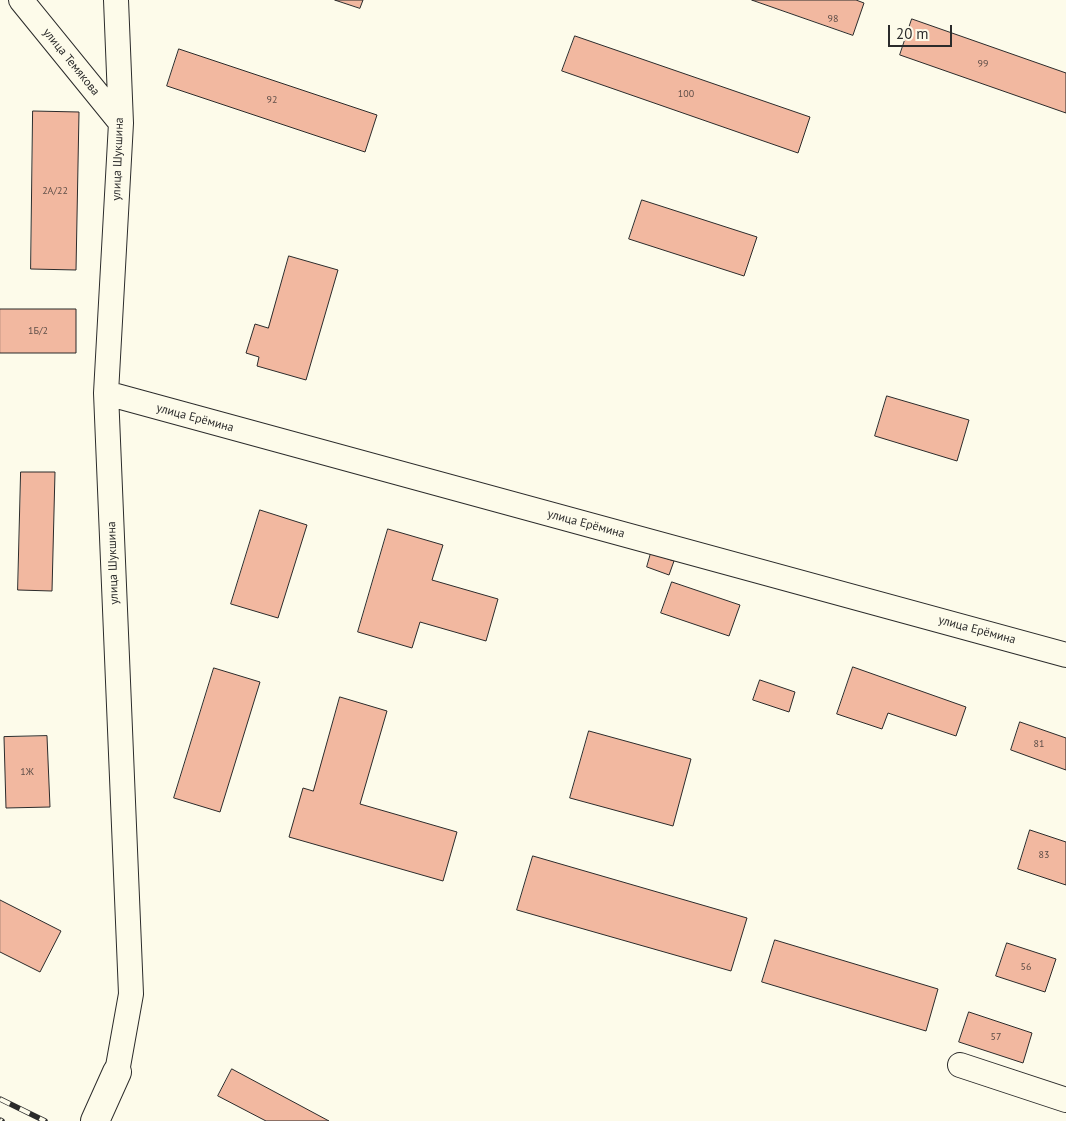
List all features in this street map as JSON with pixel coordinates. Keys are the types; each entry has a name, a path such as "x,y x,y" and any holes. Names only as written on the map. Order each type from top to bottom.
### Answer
{"main road":[{"name":"улица Шукшина","path":"94,1121 117,1072"}],"street":[{"name":"улица Темякова","path":"21,0 121,123"},
{"name":"улица Шукшина","path":"116,0 121,123 106,393 131,994 117,1072"},
{"name":"улица Ерёмина","path":"106,393 1066,654"},
{"path":"960,1065 1066,1100"}],"building":[{"path":"335,0 363,0 360,8"},
{"path":"752,0 856,0 864,3 853,35"},
{"path":"912,19 1066,73 1066,113 900,55"},
{"path":"575,36 810,117 798,153 562,71"},
{"path":"179,49 377,115 365,152 167,86"},
{"path":"33,111 79,112 76,270 31,269"},
{"path":"642,200 757,237 744,276 629,239"},
{"path":"289,256 338,270 306,380 257,366 259,357 246,353 255,324 268,328"},
{"path":"0,309 76,309 76,353 0,353"},
{"path":"887,396 969,420 957,461 875,436"},
{"path":"21,472 55,472 52,591 18,590"},
{"path":"260,510 307,525 278,618 231,604"},
{"path":"388,529 443,545 432,580 498,599 486,641 420,622 412,648 358,632"},
{"path":"651,553 674,561 669,575 647,567"},
{"path":"672,582 740,605 729,636 661,613"},
{"path":"853,667 966,707 956,736 888,713 882,729 837,714"},
{"path":"214,668 260,682 220,812 174,798"},
{"path":"760,680 795,692 789,712 753,700"},
{"path":"340,697 387,711 360,804 457,832 443,881 289,837 303,788 313,791"},
{"path":"1020,722 1066,738 1066,770 1011,750"},
{"path":"589,731 691,759 673,826 570,798"},
{"path":"47,736 50,807 6,808 4,737"},
{"path":"1030,830 1066,842 1066,885 1018,869"},
{"path":"533,856 747,918 731,971 517,910"},
{"path":"0,900 61,931 40,972 0,952"},
{"path":"775,940 938,989 926,1031 762,982"},
{"path":"1007,943 1056,959 1045,992 996,976"},
{"path":"969,1012 1032,1033 1023,1063 959,1042"},
{"path":"232,1069 329,1121 266,1121 218,1096"}],"railway":[{"path":"0,1099 45,1121"}]}
